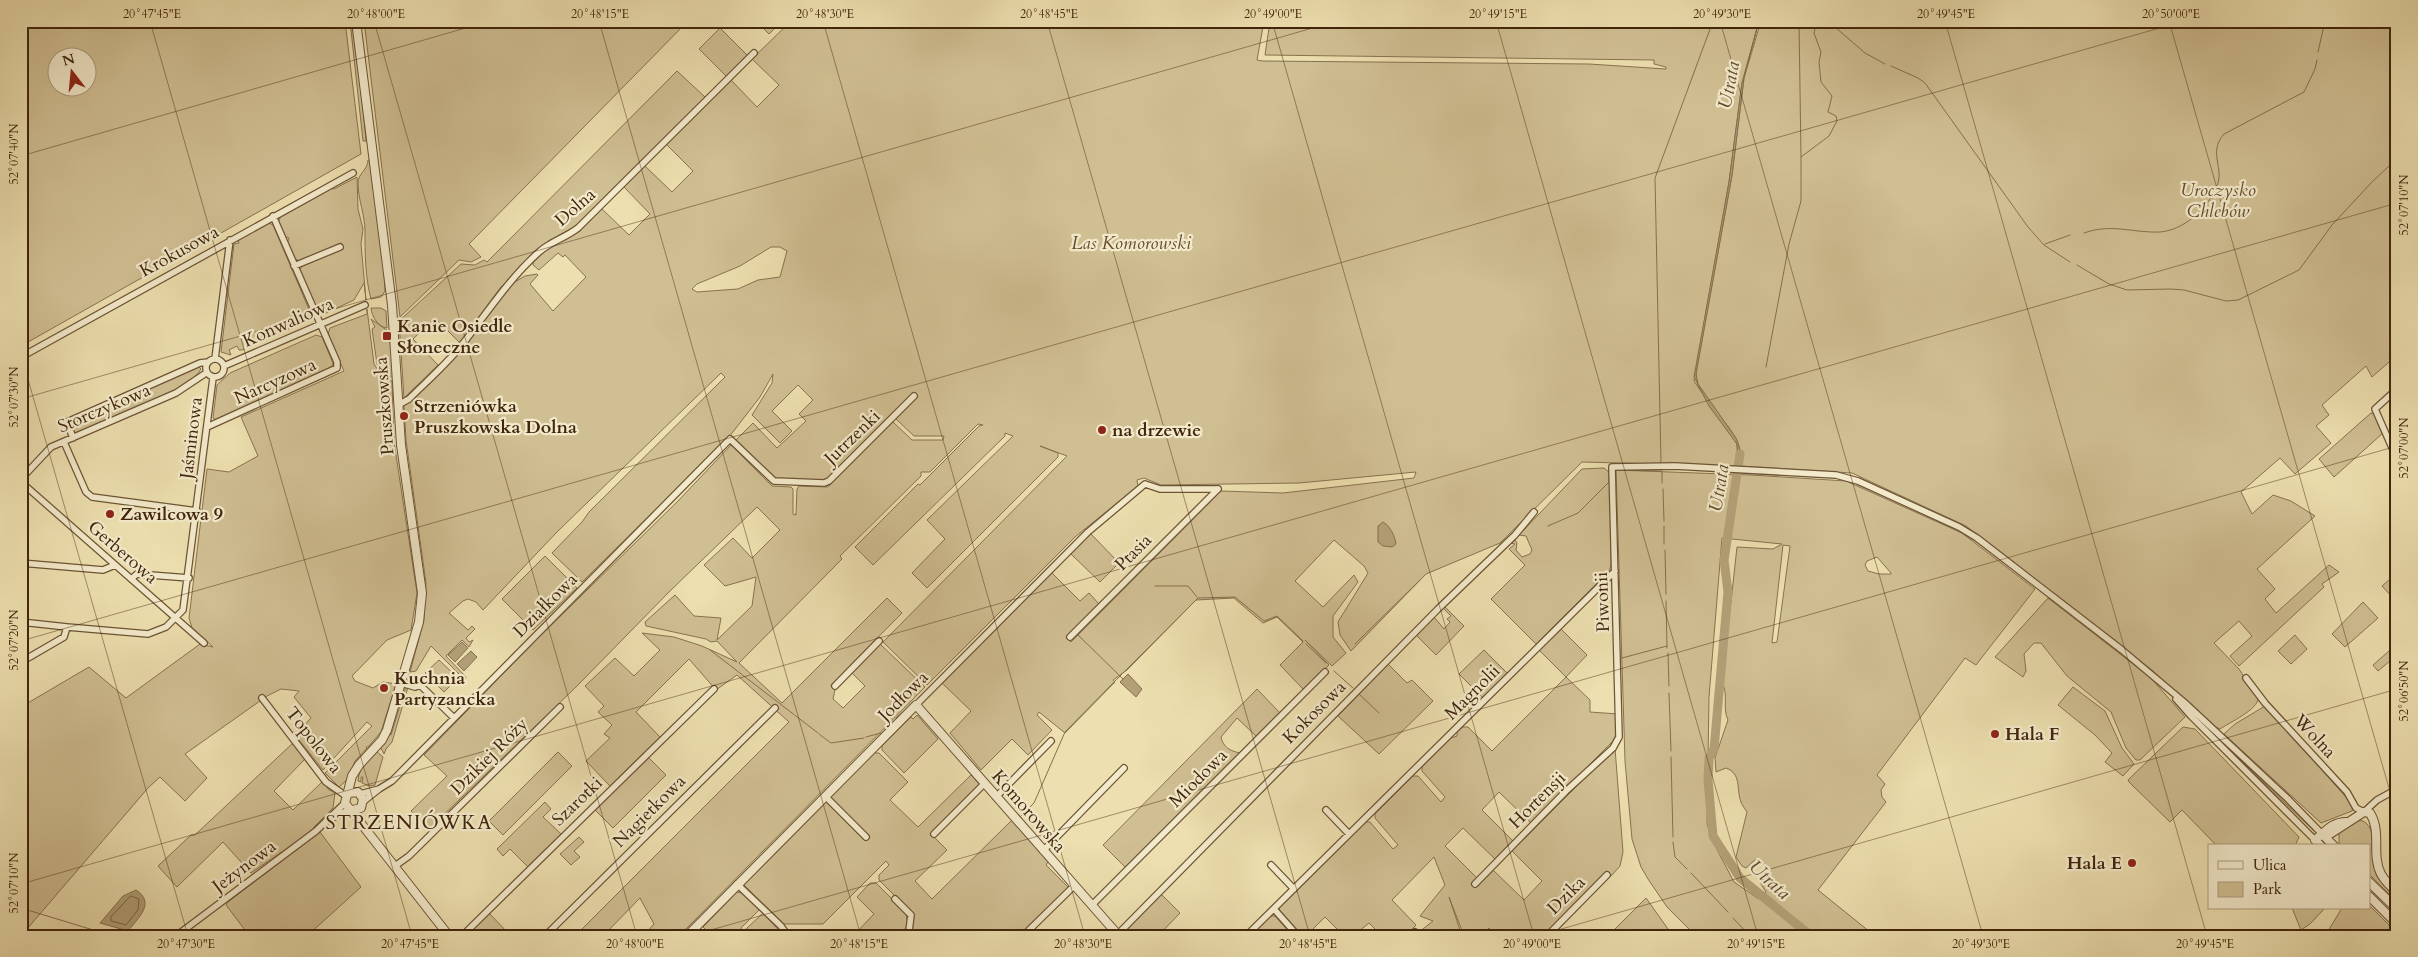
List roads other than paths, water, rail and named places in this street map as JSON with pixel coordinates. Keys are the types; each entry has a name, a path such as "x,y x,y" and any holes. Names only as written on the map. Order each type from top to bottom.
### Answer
{"street":[{"name":"Pruszkowska","path":"354,801 352,776 360,763 386,732 419,622 422,593 401,445 392,305 356,21"},
{"name":"Dolna","path":"398,405 409,399 465,342 496,299 533,257 546,246 564,238 578,228 754,53"},
{"name":"Krokusowa","path":"21,357 353,173"},
{"path":"273,216 320,324"},
{"path":"216,359 230,240"},
{"path":"294,266 340,247"},
{"name":"Konwaliowa","path":"224,366 365,306"},
{"name":"Narcyzowa","path":"207,427 336,370 337,363 320,324"},
{"path":"73,438 67,422 200,363 216,359 221,361 224,366 222,375 213,378 206,373 205,367 208,362"},
{"name":"Storczykowa","path":"21,480 48,449 176,393 206,373"},
{"name":"Jaśminowa","path":"176,618 185,607 213,378"},
{"path":"2397,389 2375,408 2397,459"},
{"name":"Jutrzenki","path":"730,439 774,481 824,483 914,396"},
{"name":"Działkowa","path":"354,801 392,781 730,439"},
{"path":"2391,445 2397,440"},
{"path":"64,442 86,492 92,497 197,510"},
{"name":"Piwonii","path":"1619,737 1612,467 1742,469 1847,477 1959,526 1977,538 2122,650 2175,697"},
{"name":"Gerberowa","path":"21,480 204,643"},
{"name":"Ptasia","path":"1070,637 1218,489 1160,489 1145,484"},
{"name":"Jodłowa","path":"687,936 1088,532 1145,484"},
{"name":"Kokosowa","path":"1118,935 1370,677 1515,535 1534,512"},
{"path":"21,563 103,570 115,565"},
{"name":"Magnolii","path":"1246,936 1615,571"},
{"path":"131,579 137,574 189,578"},
{"path":"21,622 148,634 163,629 176,618"},
{"path":"21,662 64,637 67,627"},
{"path":"834,686 880,641"},
{"name":"Miodowa","path":"1092,906 1325,672"},
{"name":"Wolna","path":"2246,678 2270,709 2347,792 2356,808 2364,812"},
{"path":"401,683 415,687 420,685 454,718"},
{"name":"Szarotki","path":"462,936 714,688"},
{"path":"2175,697 2229,743 2332,844"},
{"path":"2175,697 2180,705 2319,844"},
{"name":"Topolowa","path":"262,698 326,782 354,801"},
{"name":"Komorowska","path":"916,705 997,796 1042,851 1118,935"},
{"name":"Dzikiej Róży","path":"395,866 409,856 560,707"},
{"name":"Nagietkowa","path":"545,936 775,708"},
{"name":"Hortensji","path":"1475,884 1566,791 1613,748 1619,737"},
{"path":"997,796 1051,741"},
{"path":"1042,851 1124,768"},
{"path":"934,834 985,783"},
{"path":"2315,840 2330,827 2340,822 2346,822 2364,812 2377,800 2397,789"},
{"path":"825,796 866,837"},
{"path":"354,801 366,827 449,936"},
{"name":"Jeżynowa","path":"176,936 354,801"},
{"path":"1326,810 1349,834"},
{"path":"2364,812 2370,813 2374,819 2378,842 2378,864 2386,882 2397,892"},
{"path":"1271,865 1294,888"},
{"name":"Dzika","path":"1547,936 1607,875"},
{"path":"2370,883 2397,909"},
{"path":"737,884 781,926 788,936"},
{"path":"1023,936 1074,886"},
{"path":"2370,897 2397,924"},
{"path":"895,899 911,915 909,931 904,936"},
{"path":"1274,909 1298,936"}],"water":[{"path":"1759,21 1744,78 1732,175 1696,374 1698,384 1736,438 1740,450 1740,466 1738,466 1737,444 1709,406 1694,377 1729,182 1742,83"},
{"path":"1383,522 1395,538 1396,544 1392,547 1383,546 1378,542 1378,526"},
{"path":"462,642 468,648 455,662 448,655"},
{"path":"471,651 477,657 464,671 457,664"},
{"path":"1128,674 1142,689 1136,697 1120,682"},
{"path":"136,890 145,900 145,905 140,916 128,931 100,923 123,896"}],"waterway":[{"path":"1661,463 1655,178 1713,21"},
{"path":"1799,21 1801,157"},
{"path":"1766,367 1789,244 1801,201 1801,157 1829,136 1837,121 1836,116 1828,112 1832,96 1821,82 1819,62 1821,52 1814,33 1817,21"},
{"path":"1828,21 1865,53 1885,64"},
{"path":"2318,52 2325,21"},
{"path":"2084,233 2104,229 2160,232 2186,223 2201,211 2212,196 2219,181 2217,148 2224,134 2304,92 2315,69 2317,60"},
{"path":"1891,66 1925,83 2028,227 2044,245 2070,262"},
{"path":"2077,265 2109,284 2127,290 2184,290 2226,301 2238,300 2299,270 2332,225 2390,165"},
{"path":"2045,244 2070,235"},
{"name":"Utrata","path":"1740,454 1724,560 1728,592 1714,749 1709,758 1708,780 1713,836 1740,878 1811,936"},
{"path":"1548,526 1578,513 1609,482 1609,470"},
{"path":"1619,470 1662,471"},
{"path":"1662,472 1662,483"},
{"path":"1663,489 1664,521"},
{"path":"1664,526 1664,544"},
{"path":"1665,550 1666,594"},
{"path":"1355,644 1420,580"},
{"path":"1155,586 1188,586 1197,597"},
{"path":"1077,634 1120,676 1198,598 1235,597 1264,621 1277,616 1303,641"},
{"path":"1666,601 1667,648"},
{"path":"1306,644 1326,663"},
{"path":"1622,658 1667,646"},
{"path":"710,650 818,733"},
{"path":"1668,653 1669,686"},
{"path":"1334,671 1353,688"},
{"path":"1020,817 1034,803 1065,732 1120,676 1123,679"},
{"path":"1669,693 1671,751"},
{"path":"1359,694 1379,713"},
{"path":"896,718 912,704"},
{"path":"922,706 928,712"},
{"path":"885,729 893,723"},
{"path":"943,729 946,733"},
{"path":"866,737 881,733"},
{"path":"819,734 831,743 864,738"},
{"path":"948,736 954,742"},
{"path":"958,746 972,763"},
{"path":"1671,757 1673,837"},
{"path":"985,778 989,782"},
{"path":"1004,800 1014,810"},
{"path":"1017,813 1044,845"},
{"path":"1673,842 1675,857 1687,869"},
{"path":"1691,873 1728,912"},
{"path":"21,908 113,936"},
{"path":"1733,918 1750,936"}],"place":[{"name":"Kanie Osiedle Słoneczne","path":"387,336"},
{"name":"Strzeniówka Pruszkowska Dolna","path":"404,416"},
{"name":"na drzewie","path":"1102,430"},
{"name":"Zawilcowa 9","path":"110,514"},
{"name":"Kuchnia Partyzancka","path":"384,688"},
{"name":"Hala F","path":"1995,734"},
{"name":"Hala E","path":"2132,863"}],"district":[{"name":"STRZENIÓWKA","path":"409,822"}],"park label":[{"name":"Uroczysko Chlebów","path":"2218,200"},
{"name":"Las Komorowski","path":"1131,243"}]}
